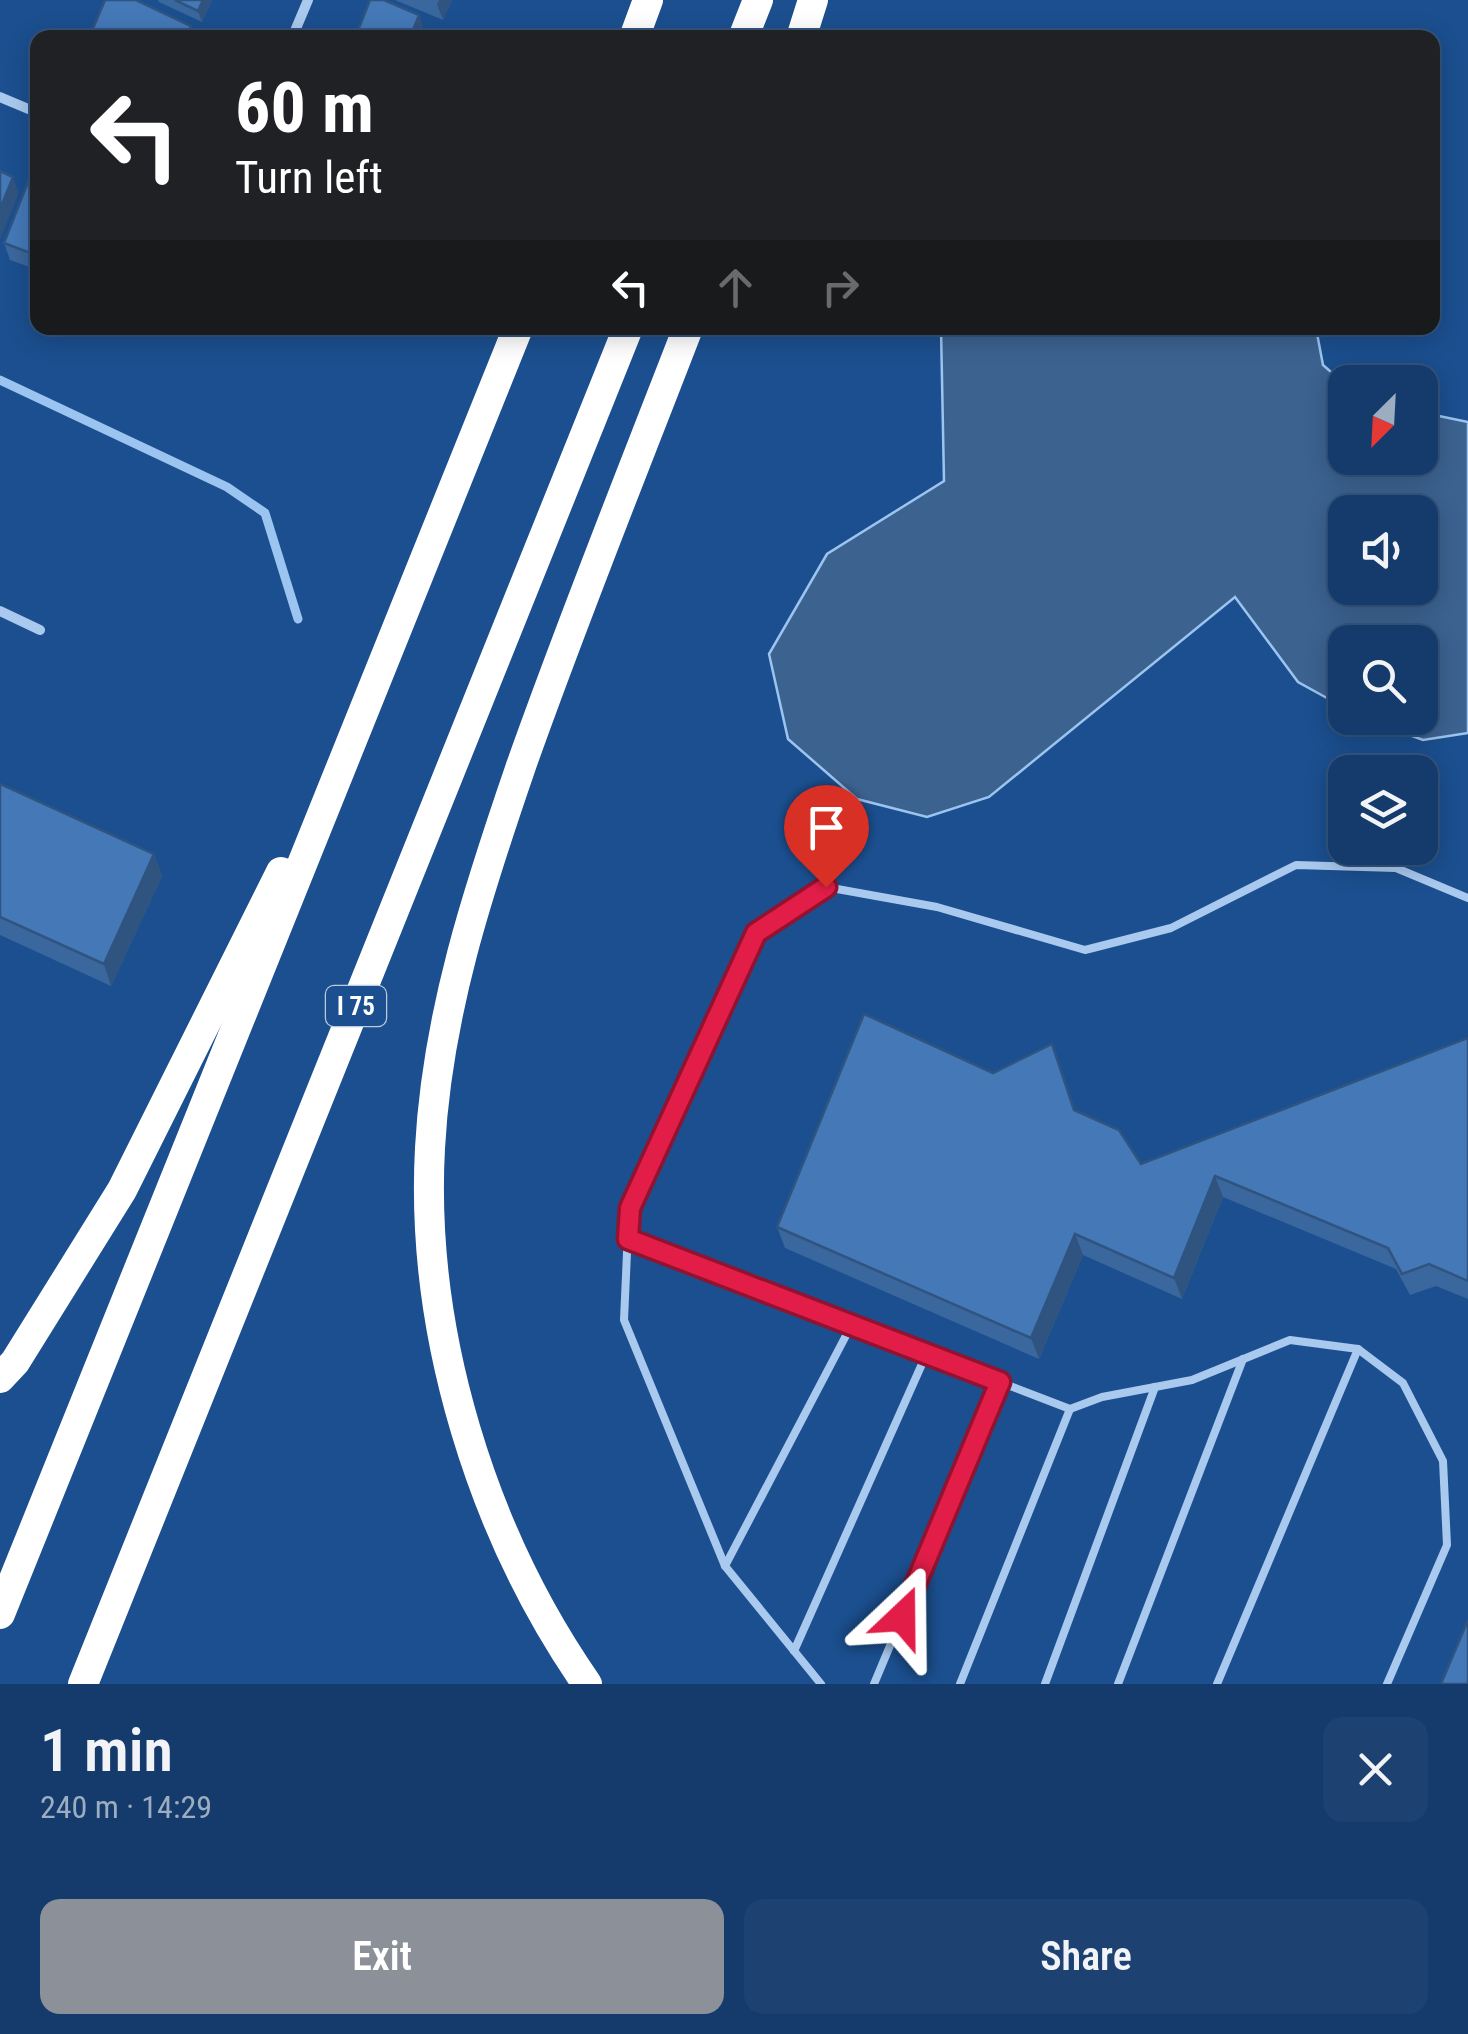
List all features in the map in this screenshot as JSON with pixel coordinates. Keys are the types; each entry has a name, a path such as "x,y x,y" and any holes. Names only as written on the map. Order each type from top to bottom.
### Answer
{"highway":[{"path":"637,30 648,0"},
{"path":"746,30 758,0"},
{"path":"804,30 813,0"},
{"path":"0,1614 515,335"},
{"name":"I 75","path":"83,1684 625,335"},
{"path":"587,1684 552,1634 511,1550 471,1444 450,1363 432,1250 430,1150 438,1065 454,979 487,865 546,694 685,335"},
{"path":"0,1378 15,1362 122,1190 372,691"}],"street":[{"path":"295,30 308,0"},
{"path":"0,97 30,110"},
{"path":"0,611 40,630"}],"lane":[{"path":"821,1684 725,1566 624,1320 630,1208 756,933 826,887 938,907 1085,950 1171,928 1296,865 1396,868 1468,898"},
{"path":"628,1239 1070,1409 1192,1380 1290,1340 1358,1348 1403,1383 1443,1461 1447,1545 1388,1684"},
{"path":"725,1566 851,1326"},
{"path":"1217,1684 1358,1348"},
{"path":"794,1650 926,1354"},
{"path":"1118,1684 1243,1360"},
{"path":"874,1684 1000,1382"},
{"path":"1045,1684 1155,1388"},
{"path":"960,1684 1070,1409"}],"water":[{"path":"941,335 1317,335 1323,365 1328,369 1328,475 1438,475 1438,416 1468,422 1468,733 1423,740 1409,735 1438,735 1438,625 1328,625 1328,699 1298,682 1235,597 989,797 927,817 857,799 788,739 769,654 827,554 944,481"}],"building":[{"path":"105,0 136,0 191,26 189,30 92,30"},
{"path":"175,0 203,0 198,11"},
{"path":"370,0 384,0 419,15 413,30 358,30"},
{"path":"0,171 13,177 0,209"},
{"path":"28,182 30,183 30,253 4,243"},
{"path":"0,784 154,854 104,964 0,917"},
{"path":"864,1014 993,1073 1052,1044 1074,1110 1119,1130 1141,1164 1468,1038 1468,1281 1429,1264 1402,1274 1388,1248 1215,1176 1174,1278 1075,1234 1031,1338 777,1227"},
{"path":"1468,1620 1468,1684 1441,1684"}],"waterway":[{"path":"0,380 227,487 265,513 298,619"}],"route":[{"path":"826,887 756,933 630,1208 628,1239 1000,1382 902,1617"}]}
